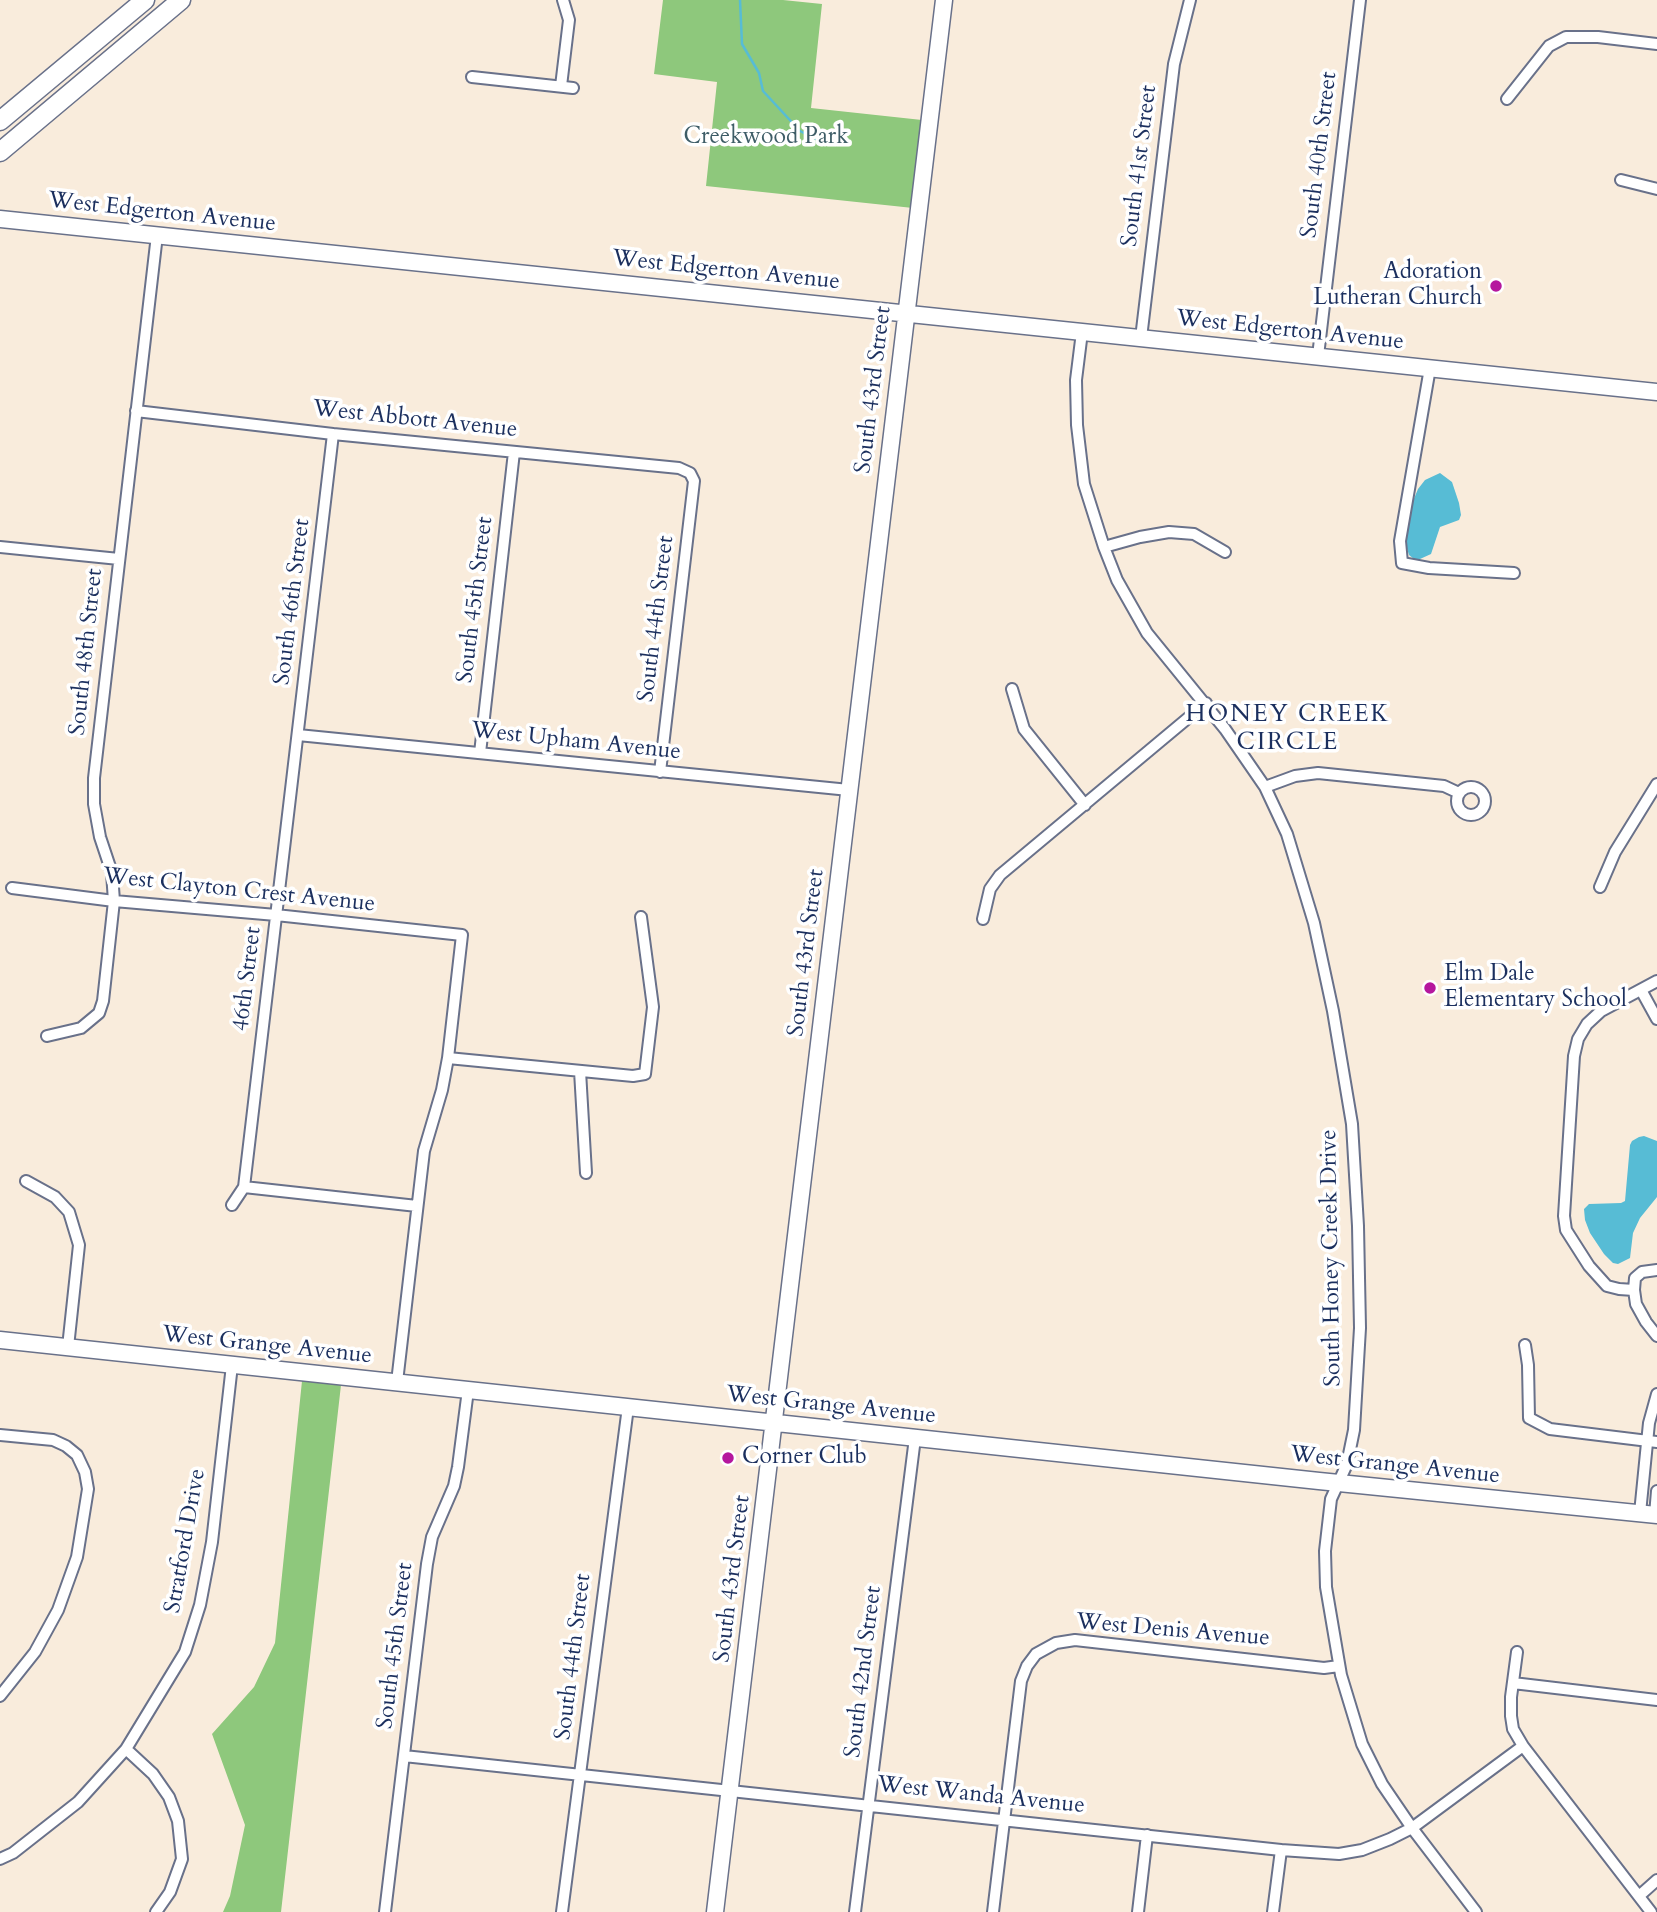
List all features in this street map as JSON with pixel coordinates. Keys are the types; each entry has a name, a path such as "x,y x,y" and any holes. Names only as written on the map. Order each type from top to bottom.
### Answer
{"main road":[{"path":"0,121 145,0"},
{"path":"0,152 158,7 181,0"}],"street":[{"path":"561,86 569,20 563,0"},
{"name":"South 43rd Street","path":"715,1912 944,0"},
{"name":"South 41st Street","path":"1141,338 1174,64 1189,0"},
{"name":"South 40th Street","path":"1318,356 1360,0"},
{"path":"1507,99 1549,46 1566,37 1598,37 1657,44"},
{"path":"472,77 573,88"},
{"path":"1621,180 1657,189"},
{"name":"West Edgerton Avenue","path":"0,219 1657,392"},
{"name":"South 48th Street","path":"47,1036 81,1028 99,1013 103,1001 114,901 112,873 100,837 94,804 94,778 157,235"},
{"name":"South Honey Creek Drive","path":"1082,332 1076,380 1077,425 1084,484 1104,547 1117,580 1147,633 1226,729 1265,787 1287,834 1314,923 1333,1011 1352,1124 1360,1328 1354,1430 1347,1464 1331,1499 1325,1563 1326,1587 1339,1666 1362,1744 1382,1784 1476,1912"},
{"path":"1430,368 1400,541 1402,563 1429,568 1514,573"},
{"name":"West Abbott Avenue","path":"136,411 333,434 679,468 690,473"},
{"name":"South 46th Street","path":"293,775 333,434"},
{"name":"South 45th Street","path":"480,753 514,452"},
{"name":"South 44th Street","path":"660,772 694,481 690,473"},
{"path":"1104,547 1169,532 1195,534 1225,552"},
{"path":"0,547 118,559"},
{"path":"1012,689 1024,729 1085,805"},
{"path":"984,919 990,889 1000,875 1206,704"},
{"name":"West Upham Avenue","path":"298,735 849,790"},
{"path":"1265,787 1295,776 1318,773 1444,786 1459,793"},
{"name":"46th Street","path":"244,1187 293,775"},
{"path":"1601,887 1615,852 1657,784"},
{"name":"West Clayton Crest Avenue","path":"12,888 114,901 461,935 448,1058"},
{"path":"397,1382 424,1151 442,1090 448,1058 633,1076 645,1074 653,1007 641,917"},
{"path":"1634,1290 1607,1286 1589,1266 1566,1230 1564,1216 1574,1056 1578,1040 1587,1024 1601,1011 1657,981"},
{"path":"1641,990 1657,1019"},
{"path":"580,1071 586,1173"},
{"path":"26,1181 55,1197 69,1212 79,1245 68,1347"},
{"path":"232,1205 244,1187 417,1206"},
{"path":"1657,1270 1642,1272 1635,1278 1634,1290 1636,1304 1657,1336"},
{"name":"West Grange Avenue","path":"0,1340 1651,1514"},
{"path":"1525,1345 1529,1418 1550,1429 1652,1441"},
{"name":"Stratford Drive","path":"0,1859 13,1853 78,1802 126,1749 185,1652 200,1605 212,1542 232,1365"},
{"name":"South 45th Street","path":"385,1912 427,1564 432,1537 454,1486 468,1390"},
{"path":"1651,1514 1651,1412 1657,1394"},
{"name":"South 44th Street","path":"562,1912 628,1407"},
{"path":"0,1435 53,1440 66,1446 78,1455 88,1489 77,1557 58,1610 35,1651 0,1696"},
{"name":"South 42nd Street","path":"855,1912 915,1438"},
{"path":"1651,1514 1657,1491"},
{"name":"West Denis Avenue","path":"1005,1820 1021,1681 1036,1654 1056,1643 1075,1640 1324,1668 1339,1666"},
{"path":"1517,1652 1511,1716 1513,1729 1523,1746 1651,1912"},
{"path":"1513,1683 1657,1700"},
{"name":"West Wanda Avenue","path":"404,1756 1339,1854 1362,1850 1412,1828 1523,1746"},
{"path":"126,1749 153,1774 169,1797 178,1821 182,1859 170,1892 156,1912"},
{"path":"993,1912 1005,1820"},
{"path":"1138,1912 1147,1835"},
{"path":"1273,1912 1281,1850"},
{"path":"1639,1896 1657,1881"}],"green space":[{"name":"Creekwood Park","path":"663,0 783,0 822,4 811,108 922,120 913,208 706,186 717,82 654,74"},
{"path":"302,1381 341,1385 281,1912 223,1912 230,1896 245,1825 212,1734 254,1687 275,1643"}],"water":[{"path":"1440,473 1452,482 1461,515 1459,520 1440,527 1431,554 1414,559 1409,555 1405,542 1413,501 1425,480"},
{"path":"1644,1136 1657,1141 1657,1197 1640,1218 1633,1233 1630,1258 1618,1264 1613,1263 1590,1233 1584,1209 1589,1204 1625,1201 1630,1145 1632,1141"}],"waterway":[{"path":"740,0 742,44 759,73 763,91 800,131 816,139 839,144"}],"place":[{"name":"Adoration Lutheran Church","path":"1496,286"},
{"name":"Elm Dale Elementary School","path":"1430,988"},
{"name":"Corner Club","path":"728,1458"}],"district":[{"name":"HONEY CREEK CIRCLE","path":"1288,729"}]}
